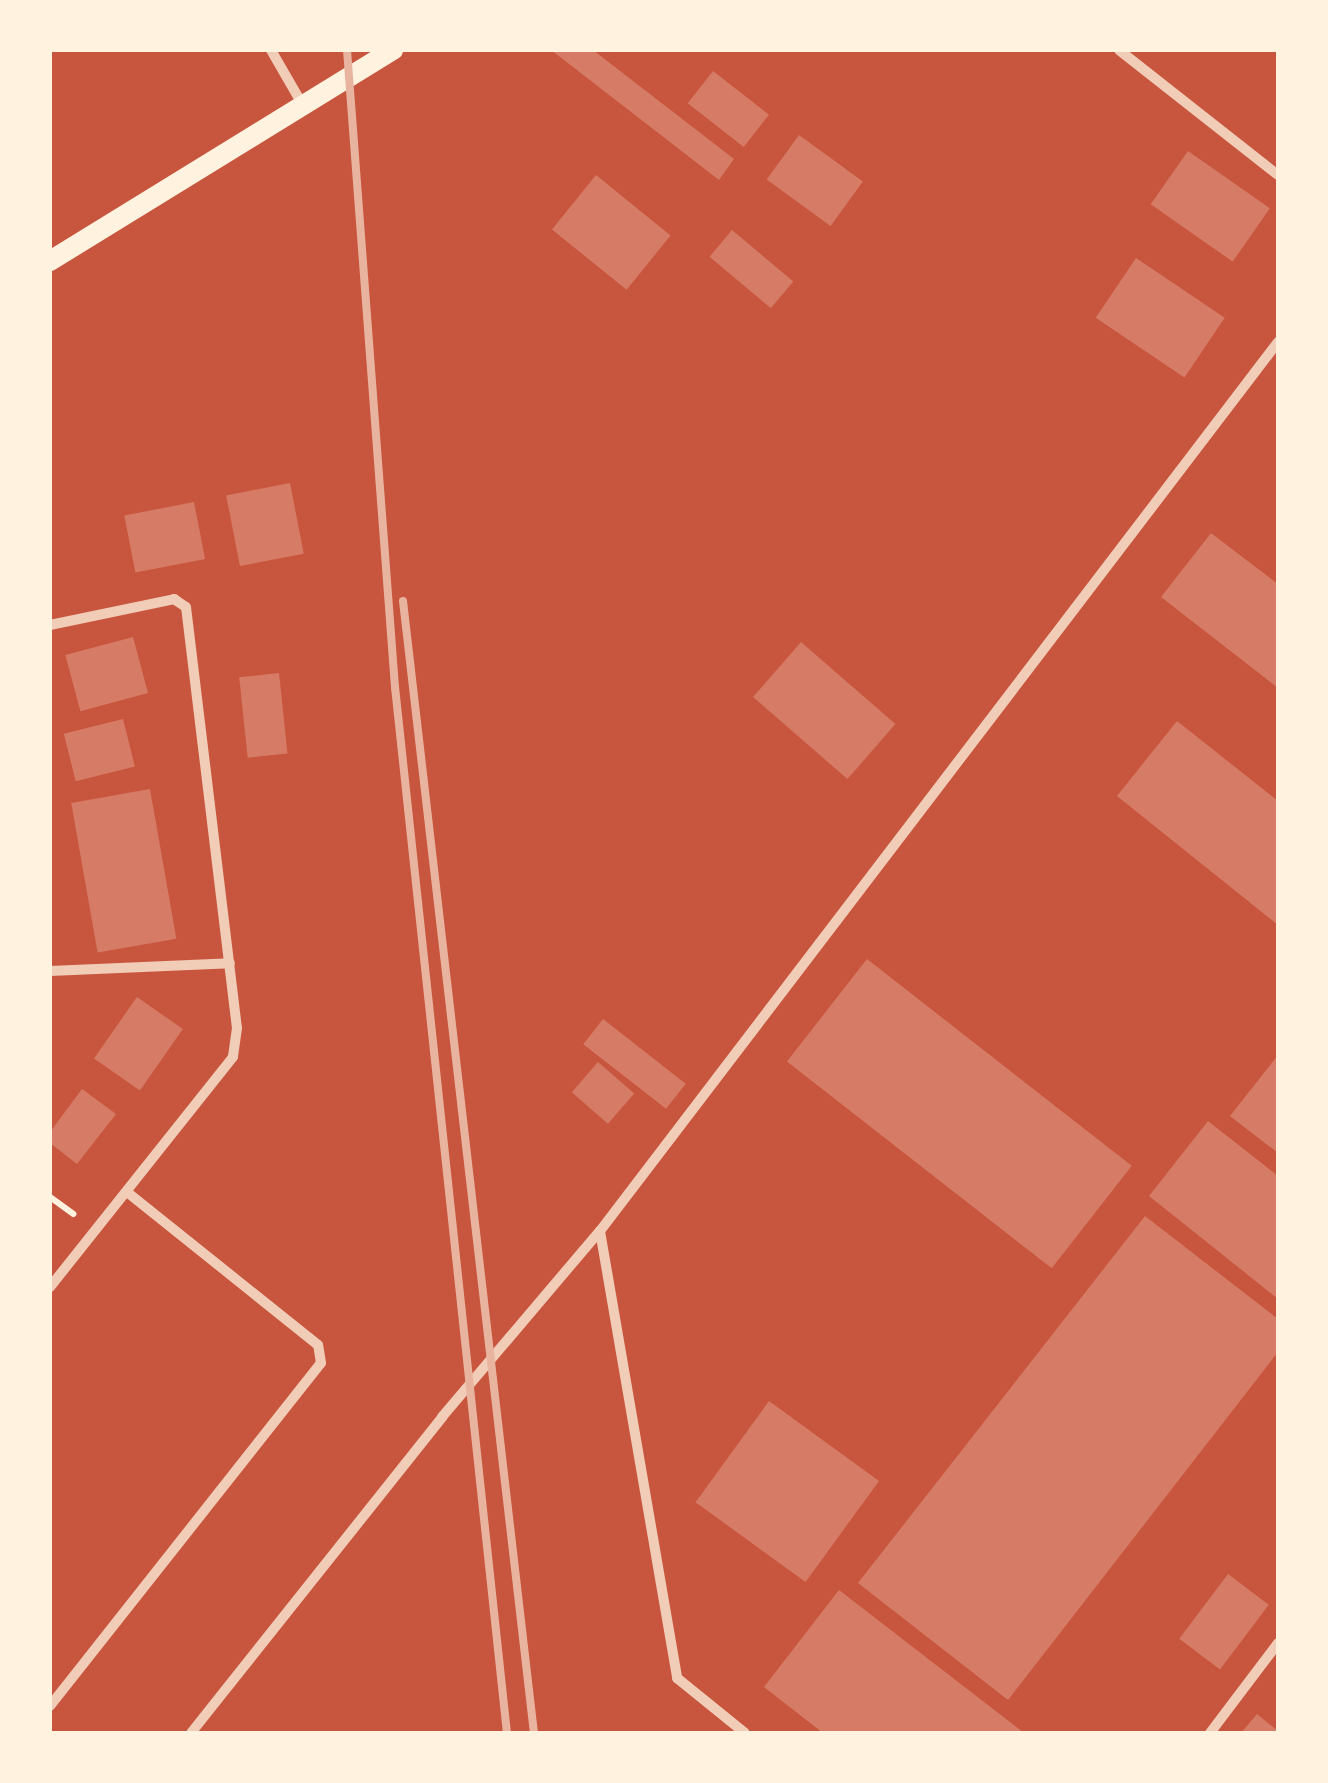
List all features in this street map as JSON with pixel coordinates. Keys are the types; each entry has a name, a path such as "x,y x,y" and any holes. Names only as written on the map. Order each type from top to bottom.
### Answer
{"main road":[{"path":"50,260 301,102 392,50"}],"street":[{"path":"271,50 301,102"},
{"path":"1119,50 1278,175"},
{"path":"191,1733 442,1417 600,1231 1278,342"},
{"path":"50,625 174,599 186,607 230,964 233,1057 50,1287"},
{"path":"50,972 230,964"},
{"path":"50,1706 321,1363 318,1345 128,1193"},
{"path":"600,1231 677,1678 745,1733"},
{"path":"1210,1733 1278,1643"}],"building":[{"path":"551,50 593,50 734,159 719,180"},
{"path":"713,71 769,115 744,147 688,103"},
{"path":"799,135 863,181 831,226 767,179"},
{"path":"1188,151 1270,208 1233,262 1151,204"},
{"path":"596,175 671,235 627,290 552,229"},
{"path":"732,230 793,281 771,308 710,257"},
{"path":"1136,258 1225,318 1184,378 1096,318"},
{"path":"290,483 304,554 240,566 226,495"},
{"path":"194,502 205,559 135,572 124,516"},
{"path":"1211,533 1278,584 1278,688 1161,597"},
{"path":"133,637 148,693 80,711 65,655"},
{"path":"801,642 895,724 847,779 753,697"},
{"path":"279,673 287,754 248,758 239,677"},
{"path":"123,719 135,767 76,781 64,734"},
{"path":"1177,721 1278,801 1278,925 1117,796"},
{"path":"150,789 176,939 98,953 71,803"},
{"path":"867,959 1132,1166 1052,1268 787,1061"},
{"path":"137,997 183,1029 140,1091 94,1058"},
{"path":"603,1019 686,1084 666,1109 583,1044"},
{"path":"1278,1055 1278,1153 1230,1116"},
{"path":"598,1062 634,1093 608,1124 572,1092"},
{"path":"82,1089 116,1114 77,1164 50,1143 50,1132"},
{"path":"1208,1121 1278,1176 1278,1299 1149,1196"},
{"path":"1145,1216 1278,1319 1278,1352 1008,1700 858,1583"},
{"path":"769,1401 879,1481 806,1582 696,1502"},
{"path":"1228,1574 1269,1605 1220,1669 1179,1639"},
{"path":"839,1590 1024,1733 823,1733 764,1687"},
{"path":"1257,1714 1278,1731 1278,1733 1241,1733"}],"railway":[{"path":"347,50 395,687 507,1733"},
{"path":"403,601 534,1733"}]}
